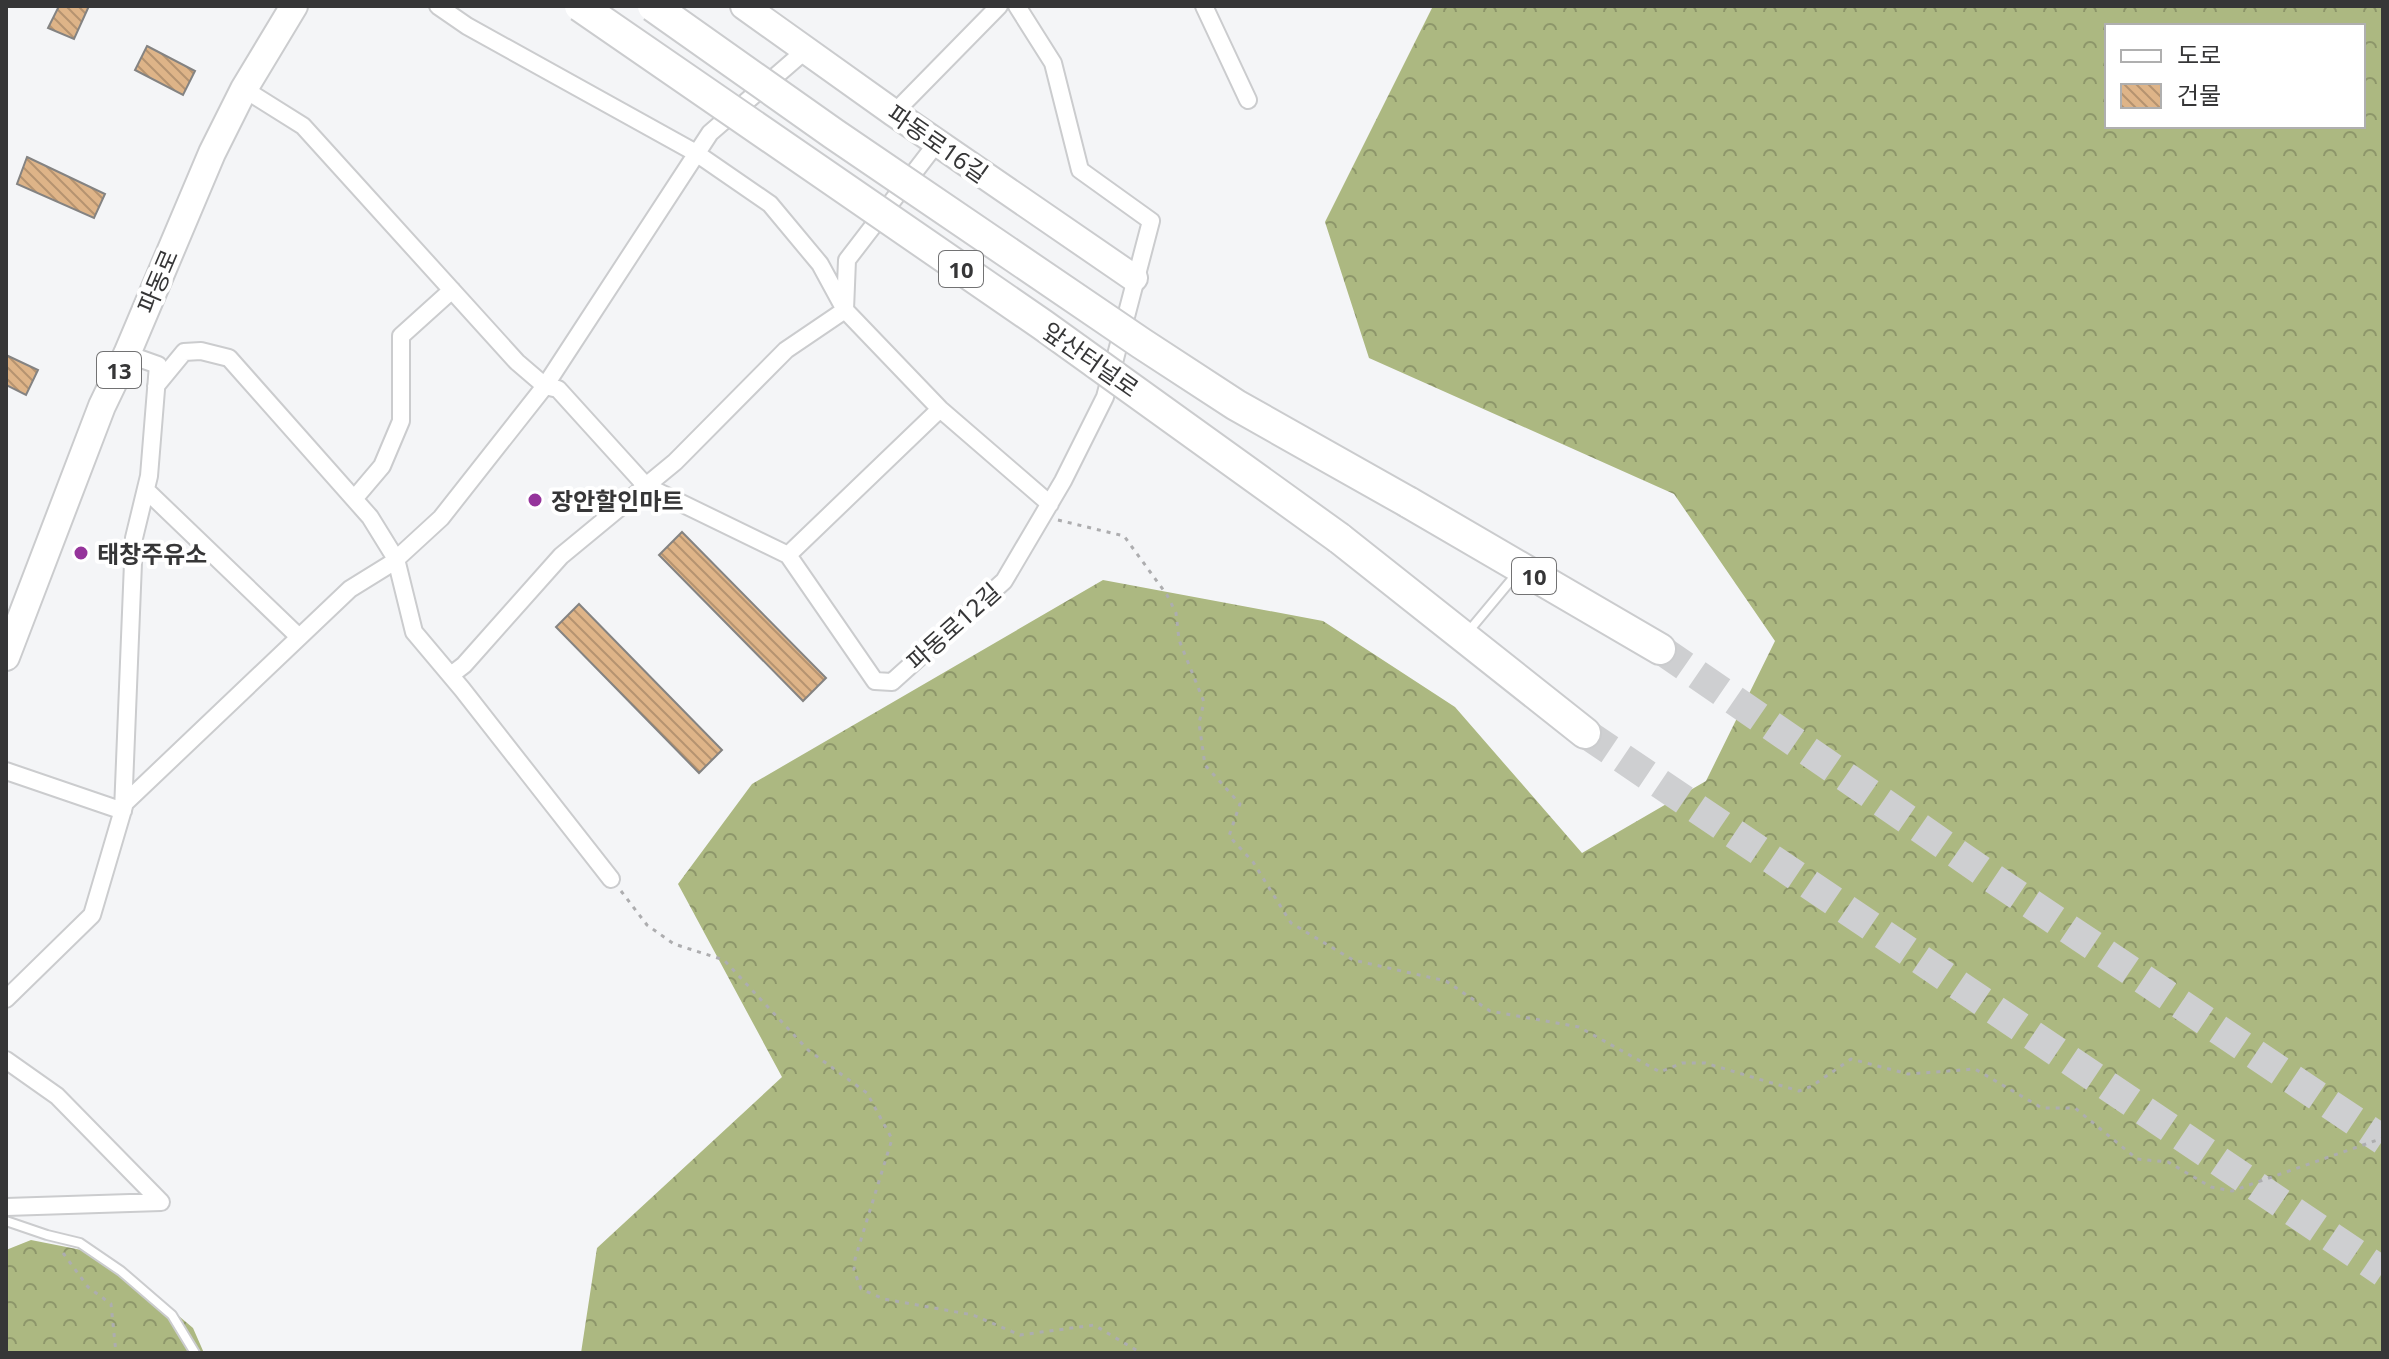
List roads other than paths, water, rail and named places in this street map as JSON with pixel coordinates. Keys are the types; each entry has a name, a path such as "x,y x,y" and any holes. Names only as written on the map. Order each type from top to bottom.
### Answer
{"highway":[{"name":"앞산터널로","path":"580,6 1043,325 1339,538 1585,733"},
{"name":"앞산터널로","path":"653,6 834,134 1236,405 1660,649"}],"main road":[{"name":"파동로","path":"6,657 102,406 206,168 244,89 294,6"},
{"path":"744,6 807,49"},
{"name":"파동로16길","path":"894,113 1134,278"}],"street":[{"path":"438,6 467,26 696,153 770,204 820,264 845,310 940,409 1035,494 1047,509"},
{"path":"894,113 999,6"},
{"name":"파동로12길","path":"244,89 303,126 517,362 545,386 558,389 646,486 788,555 875,681 892,682 1004,581 1047,509 1105,397 1151,221 1080,170 1053,63 1017,6"},
{"path":"1204,6 1248,100"},
{"path":"6,999 92,915 125,803 350,589 396,559 441,518 545,386 710,133 807,49 936,144 847,260 845,310"},
{"path":"354,499 382,466 401,421 401,336 452,290"},
{"path":"451,675 464,665 561,556 675,462 786,350 845,310"},
{"path":"156,386 184,352 201,351 229,358 370,517 396,559 414,632 611,879"},
{"path":"123,811 134,538 149,476 158,365 127,354"},
{"path":"788,555 940,409"},
{"path":"146,490 299,637"},
{"path":"6,771 123,811"},
{"path":"6,1060 57,1096 161,1202 6,1207"}],"lane":[{"path":"1464,637 1521,568"},
{"path":"6,1221 80,1243 121,1271 172,1315 195,1353"}],"tunnel":[{"path":"1660,649 1988,875 2383,1140"},
{"path":"1585,733 2383,1272"}],"place":[{"name":"장안할인마트","path":"535,500"},
{"name":"태창주유소","path":"81,553"}]}
